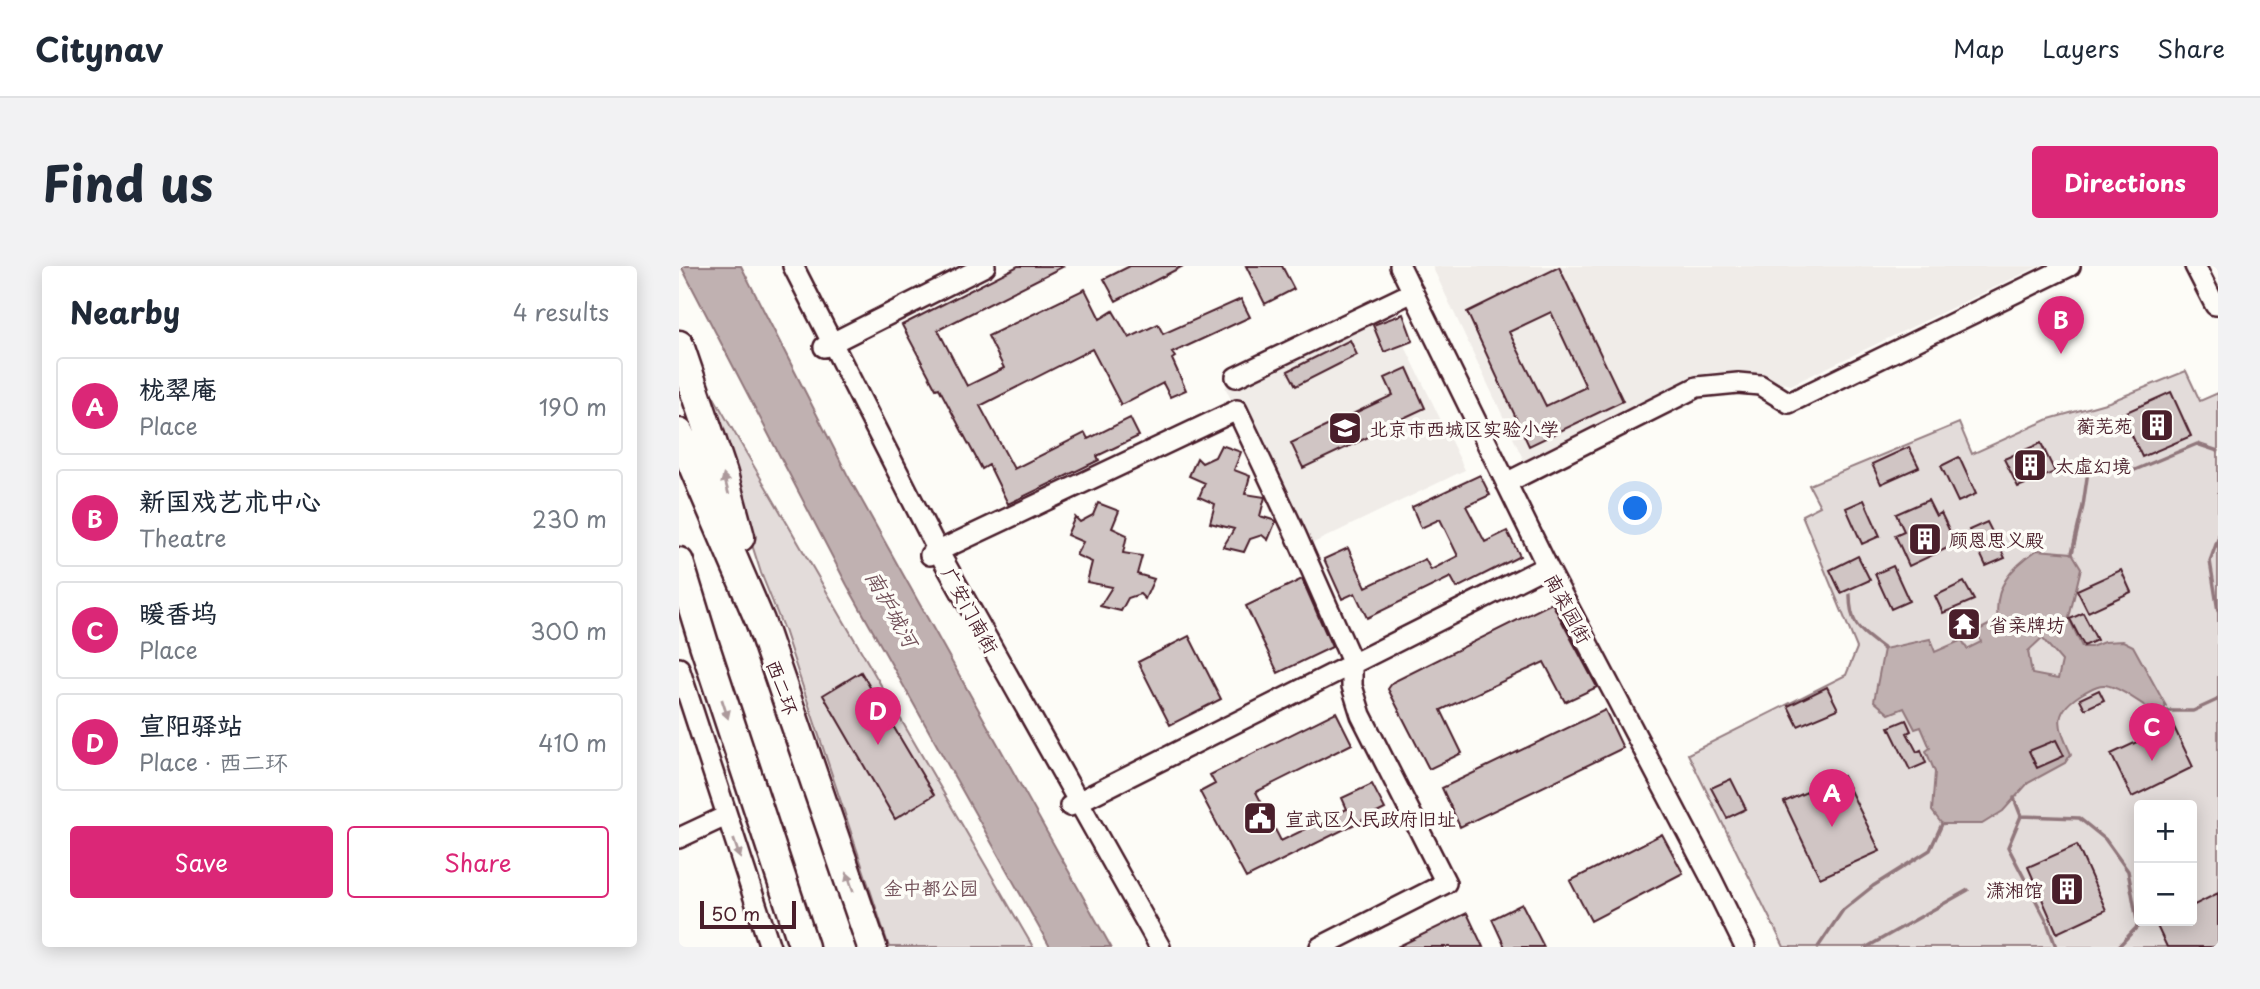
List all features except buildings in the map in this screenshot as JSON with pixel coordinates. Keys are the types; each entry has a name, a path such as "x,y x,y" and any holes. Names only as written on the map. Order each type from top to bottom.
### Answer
{"highway":[{"path":"679,345 723,474 750,572 760,621"},
{"name":"西二环","path":"679,433 760,621 872,947"},
{"path":"679,562 804,947"},
{"path":"679,608 704,644"}],"street":[{"name":"广安门南街","path":"783,266 829,345"},
{"name":"广安门南街","path":"793,266 829,345 934,553 1074,804 1148,947"},
{"path":"829,345 985,266"},
{"name":"南菜园街","path":"1400,266 1547,566 1745,947"},
{"path":"1506,483 1697,387 1738,383 1760,385 1789,403 2070,266"},
{"path":"2195,266 2215,305 2218,305"},
{"path":"1236,377 1413,292"},
{"path":"934,553 1237,410 1352,662 1352,686 1361,715 1446,883 1319,947"},
{"path":"1074,804 1547,566"},
{"path":"679,668 770,947"},
{"name":"广安门南街","path":"1074,804 1160,947"},
{"path":"679,838 726,816"}],"shaded area":[{"path":"1432,266 2039,266 1791,385 1716,372 1689,377 1525,463"},
{"name":"北京市西城区实验小学","path":"1387,309 1465,470 1303,548 1225,387"}],"green space":[{"name":"金中都公园","path":"694,363 1033,947 889,947 784,630 761,573"},
{"path":"2186,371 2200,401 2218,393 2218,947 1784,947 1688,754 1846,675 1857,648 1802,515 1820,506 1809,485 1959,423 1972,454 2049,419 2109,402"}],"water":[{"name":"南护城河","path":"681,266 741,266 847,474 1111,947 1050,947 847,585"},
{"path":"2037,550 2072,553 2081,568 2069,618 2082,647 2123,641 2133,646 2166,706 2163,711 2157,713 2112,687 2102,685 2092,688 2074,699 2062,712 2061,726 2071,754 2065,763 2028,783 2003,811 1982,824 1942,824 1932,811 1935,772 1926,751 1930,748 1921,727 1915,729 1904,708 1889,714 1874,701 1884,649 1930,639 1935,652 1962,640 1967,649 1981,642 1977,631 1998,620 1997,608 2001,588 2012,571","holes":["2042,638 2062,661 2058,679 2032,674 2028,651"]}],"waterway":[{"path":"2072,553 2088,471 2130,472 2197,444 2218,451"},
{"path":"2218,539 2210,561 2218,611"},
{"path":"1850,595 1852,614 1858,627 1884,649"},
{"path":"2163,711 2193,711 2218,698"},
{"path":"2014,798 2021,816 2008,847 2046,920 2056,947"},
{"path":"2021,816 2079,818 2105,839 2128,871 2138,926 2118,947"},
{"path":"1818,947 1843,910 1873,886 1930,850 1942,824"},
{"path":"1867,947 1968,890"}],"place":[{"name":"新国戏艺术中心","path":"2061,354"},
{"name":"蘅芜苑","path":"2157,425"},
{"name":"北京市西城区实验小学","path":"1345,428"},
{"name":"太虚幻境","path":"2030,465"},
{"name":"顾恩思义殿","path":"1925,539"},
{"name":"省亲牌坊","path":"1964,624"},
{"name":"宣阳驿站","path":"878,745"},
{"name":"暖香坞","path":"2152,761"},
{"name":"宣武区人民政府旧址","path":"1260,818"},
{"name":"栊翠庵","path":"1832,827"},
{"name":"潇湘馆","path":"2067,889"}]}
